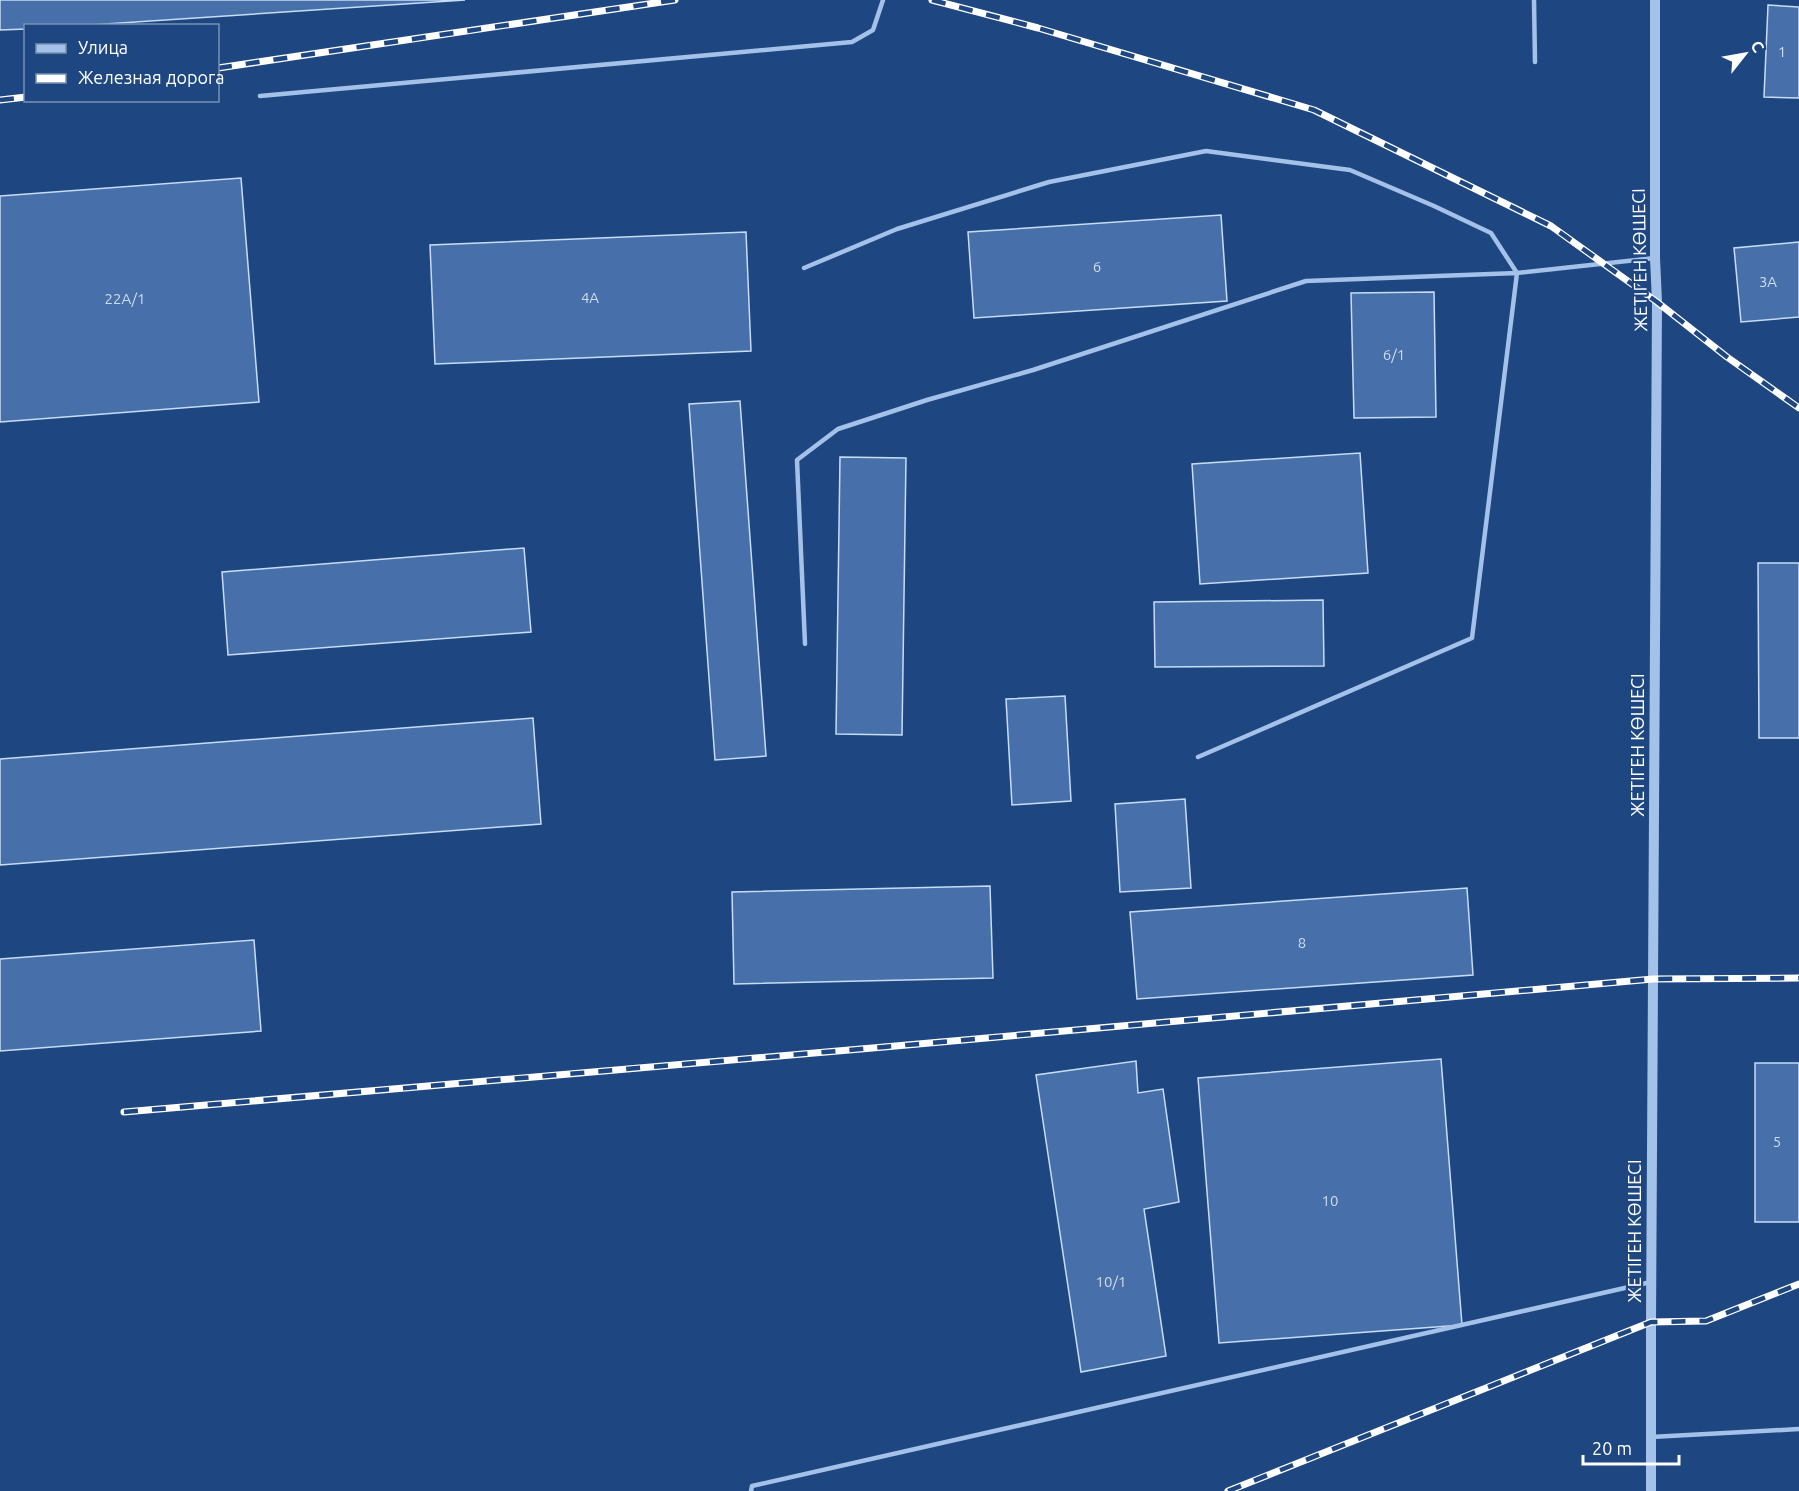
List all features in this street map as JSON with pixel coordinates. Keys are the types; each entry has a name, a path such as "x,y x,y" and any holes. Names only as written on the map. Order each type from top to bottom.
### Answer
{"street":[{"name":"ЖЕТІГЕН КӨШЕСІ","path":"1651,1491 1657,314 1655,0"}],"lane":[{"path":"260,96 852,42 873,30 883,0"},
{"path":"1534,0 1534,62"},
{"path":"804,268 897,229 1049,182 1206,151 1350,170 1491,233 1517,273 1472,638 1198,757"},
{"path":"806,644 797,460 838,429 927,400 1033,370 1306,281 1517,273 1655,258"},
{"path":"751,1491 752,1486 1651,1282"},
{"path":"1651,1437 1799,1429"}],"building":[{"path":"0,0 465,0 105,24 24,24 24,29 0,30"},
{"path":"1768,5 1799,7 1799,98 1764,97"},
{"path":"241,178 259,402 0,422 0,196"},
{"path":"1221,215 1227,301 974,318 968,232"},
{"path":"746,232 751,351 435,364 430,245"},
{"path":"1799,242 1799,317 1741,322 1734,248"},
{"path":"1434,292 1436,417 1354,418 1351,293"},
{"path":"740,401 766,756 715,760 689,404"},
{"path":"1360,453 1368,573 1200,584 1192,464"},
{"path":"840,457 906,458 902,735 836,734"},
{"path":"524,548 531,632 228,655 222,572"},
{"path":"1758,563 1799,563 1799,738 1759,738"},
{"path":"1323,600 1324,666 1155,667 1154,602"},
{"path":"1065,696 1071,801 1012,805 1006,699"},
{"path":"533,718 541,824 0,865 0,759"},
{"path":"1185,799 1191,888 1120,892 1115,804"},
{"path":"990,886 993,978 734,984 732,892"},
{"path":"1467,888 1473,975 1137,999 1130,912"},
{"path":"254,940 261,1031 0,1051 0,959"},
{"path":"1441,1059 1462,1325 1219,1343 1198,1078"},
{"path":"1136,1061 1138,1093 1163,1089 1179,1202 1144,1209 1166,1356 1081,1372 1036,1075"},
{"path":"1755,1063 1799,1063 1799,1222 1755,1222"}],"railway":[{"path":"219,68 675,0"},
{"path":"932,0 1038,28 1314,110 1551,226 1799,408"},
{"path":"0,100 24,97"},
{"path":"124,1112 1653,979 1799,978"},
{"path":"1228,1491 1651,1322 1706,1321 1799,1284"}]}
